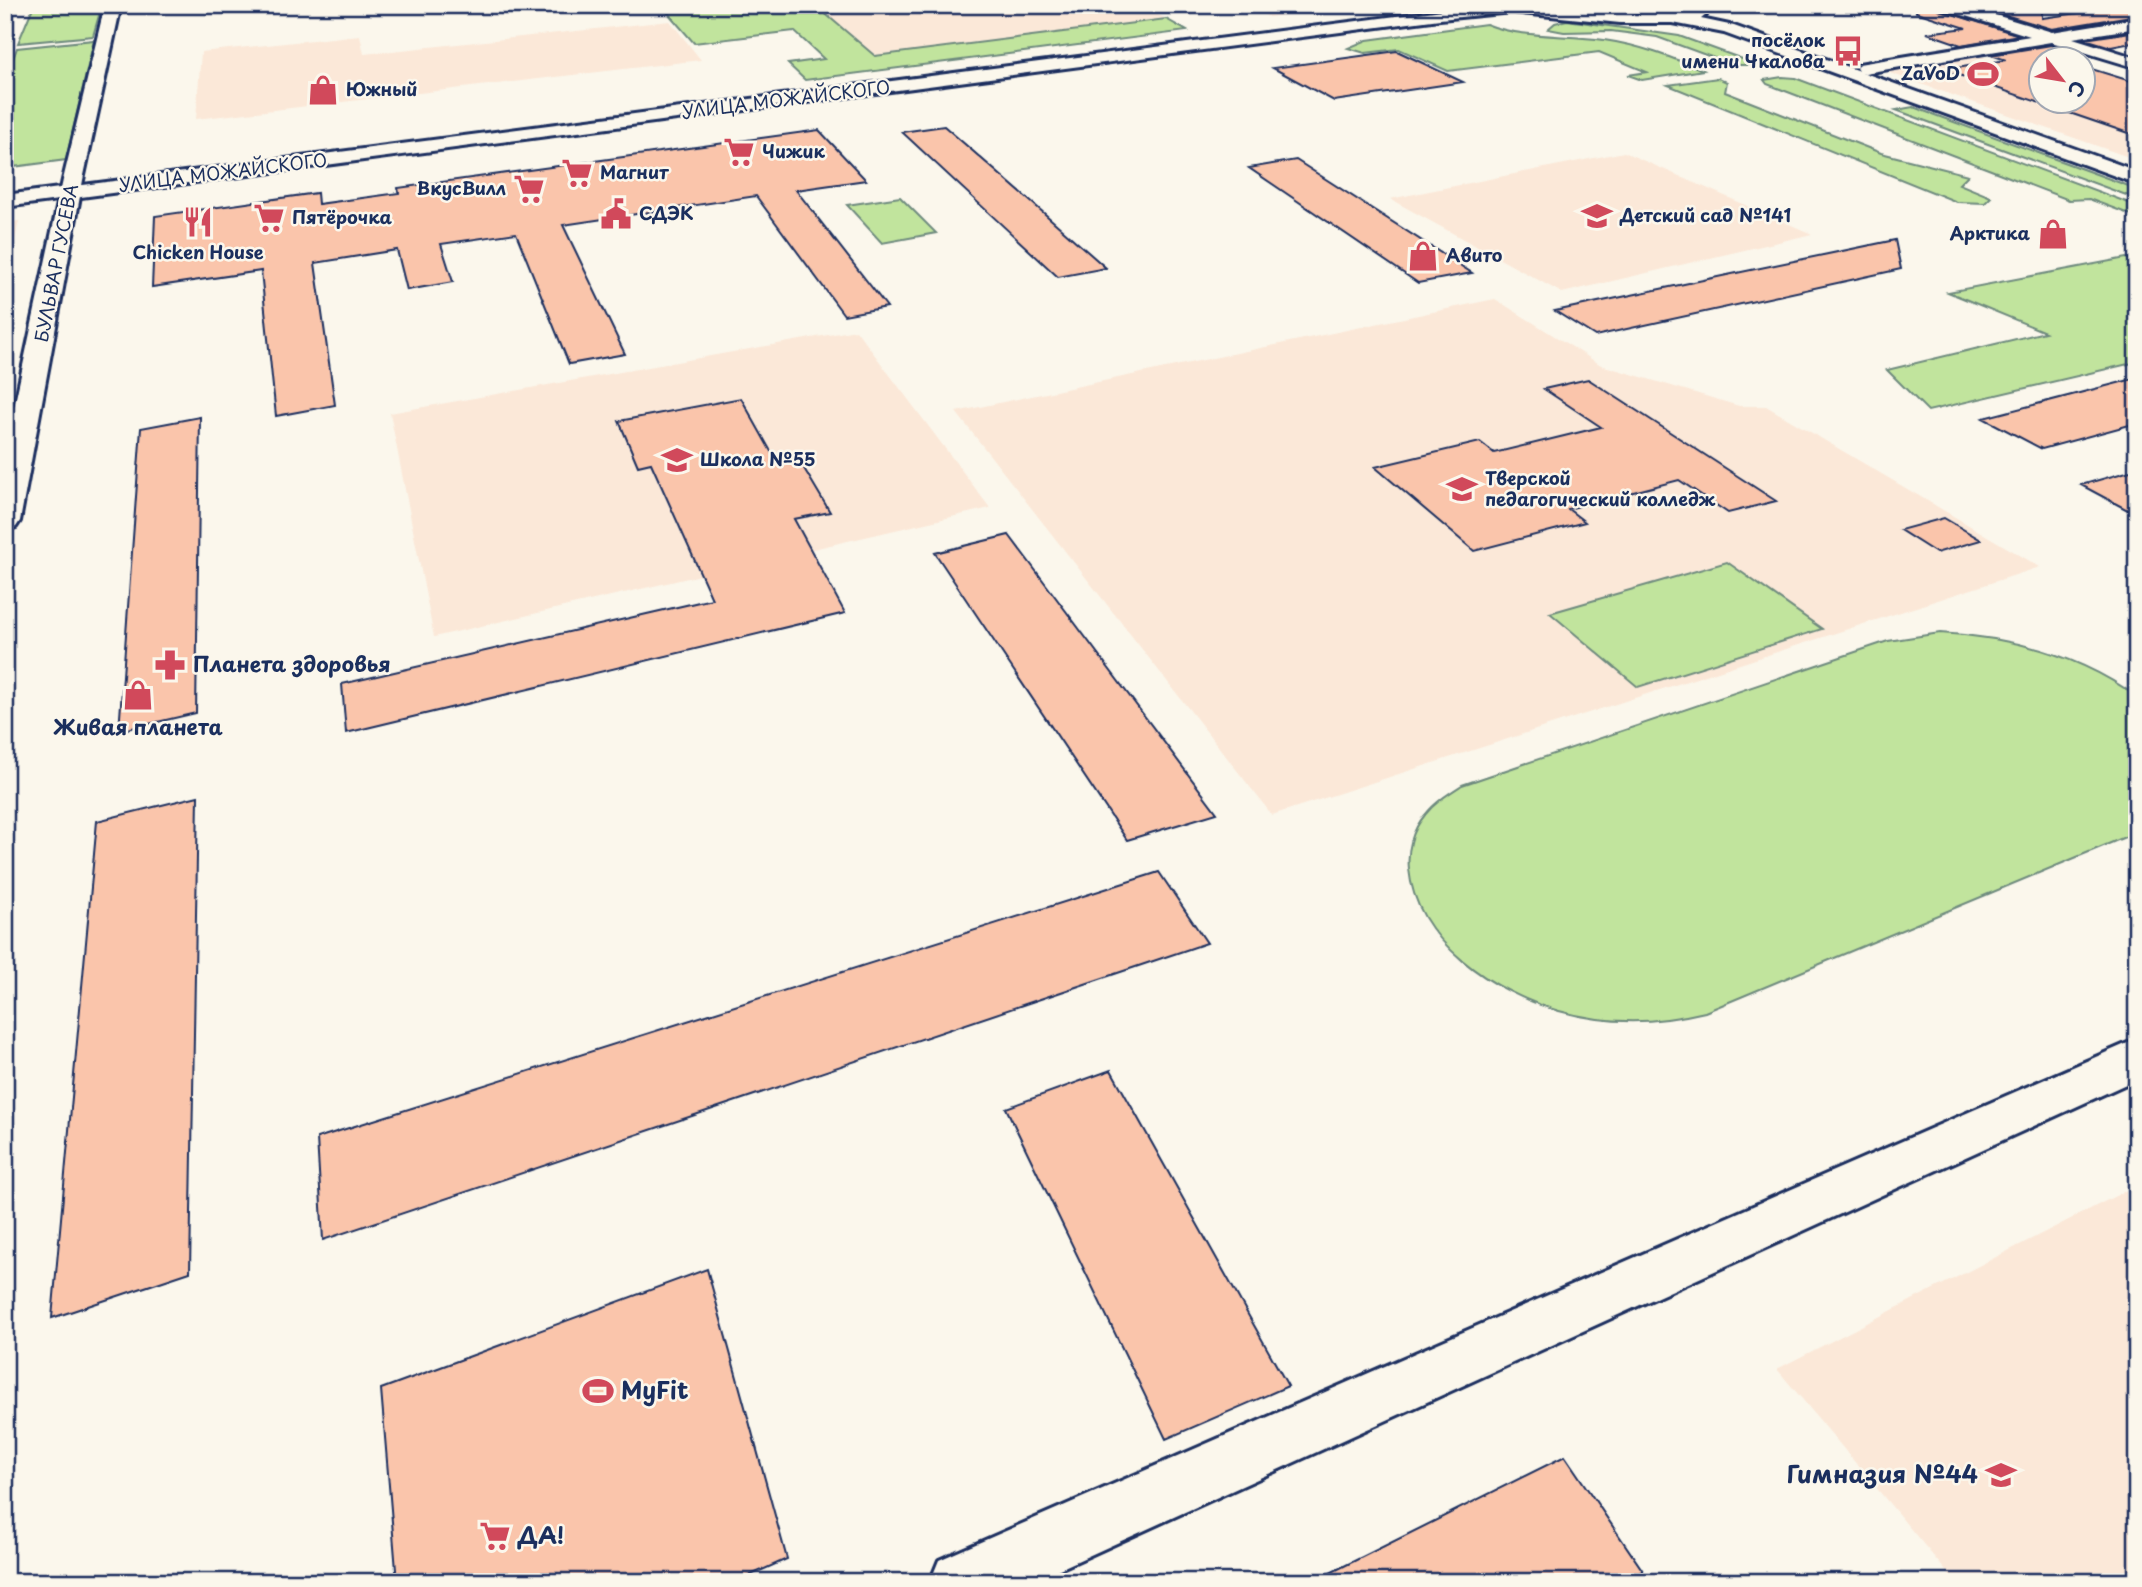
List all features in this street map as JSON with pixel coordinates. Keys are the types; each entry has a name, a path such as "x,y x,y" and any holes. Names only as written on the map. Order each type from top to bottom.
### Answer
{"main road":[{"name":"БУЛЬВАР ГУСЕВА","path":"5,521 113,5"},
{"name":"УЛИЦА МОЖАЙСКОГО","path":"5,201 73,186 1449,5"},
{"path":"1542,5 1615,17 1674,18 1728,29 2137,178"},
{"path":"1945,5 2137,63"},
{"name":"УЛИЦА МОЖАЙСКОГО","path":"5,189 73,186 1454,13 1512,7 1567,11"},
{"path":"1674,18 1723,9 1732,19 1748,26 2137,164"},
{"path":"1865,68 2137,23"},
{"path":"961,1582 2137,1058"}],"shaded area":[{"path":"815,5 1163,5 1146,8 1166,19 875,56"},
{"path":"1246,5 1349,5 1352,6 1269,17"},
{"name":"Южный","path":"670,21 701,60 196,119 201,52 360,35 364,54"},
{"path":"1974,54 2026,71 2026,116 2096,116 2096,103 2137,107 2137,160 1884,71"},
{"name":"Детский сад №141","path":"1624,152 1812,234 1562,293 1390,199"},
{"path":"19,221 5,287 5,223"},
{"name":"Тверской педагогический колледж","path":"1495,299 1601,365 1739,406 1766,406 2040,567 1272,815 956,412"},
{"name":"Школа №55","path":"856,330 990,508 434,637 390,413"},
{"name":"Гимназия №44","path":"2137,1185 2137,1582 1955,1582 1777,1369"}],"green space":[{"path":"102,5 93,36 18,43 33,7"},
{"path":"661,5 815,5 875,56 1166,19 1187,31 805,80 788,64 824,59 794,31 694,43"},
{"path":"1564,5 1707,5 1674,14 1636,15 1597,12"},
{"path":"1567,20 1679,36 1759,65 1733,65 1657,37 1611,31 1564,32 1548,29 1555,23"},
{"path":"1486,24 1514,32 1617,42 1703,70 1642,80 1628,75 1647,72 1599,52 1448,71 1399,49 1365,53 1348,48 1367,40"},
{"path":"94,40 66,160 5,168 5,80 17,48"},
{"path":"1718,78 1727,82 1725,92 1881,153 1968,175 1959,184 1991,197 1985,203 1957,202 1668,85"},
{"path":"1795,78 2137,206 2137,217 2089,199 2069,200 1767,84 1764,80"},
{"path":"1913,107 2137,189 2137,199 1896,110"},
{"path":"900,197 936,233 882,243 847,205"},
{"path":"2126,258 2137,263 2137,362 1928,411 1887,370 2045,332 1948,292"},
{"path":"1727,562 1822,629 1638,687 1550,613"},
{"path":"1940,633 2018,644 2068,659 2115,682 2137,697 2137,832 1705,1012 1668,1019 1596,1019 1534,1003 1485,977 1463,961 1426,919 1415,895 1409,869 1411,840 1429,810 1462,785 1888,641"}],"building":[{"path":"1917,5 1936,5 1939,10 2019,35 1961,45 1927,33 1966,28 1916,12"},
{"path":"1972,5 2042,5 2042,18 2121,7 2137,11 2137,15 2052,29"},
{"path":"2137,31 2137,42 2111,47 2085,39"},
{"path":"2026,49 2026,98 1944,70 2006,60 1991,55"},
{"path":"1397,51 1463,82 1334,101 1273,68"},
{"path":"2096,70 2137,83 2137,136 2079,116 2096,116"},
{"path":"944,126 1106,268 1058,277 902,132"},
{"path":"819,130 866,180 796,190 887,307 844,315 756,196 563,225 625,354 569,364 516,233 441,244 453,282 407,290 397,250 315,263 335,405 276,416 261,271 152,287 155,216 317,193 318,204 399,193 398,188"},
{"path":"1296,160 1472,273 1418,283 1249,168"},
{"path":"1895,240 1901,269 1595,336 1555,311"},
{"path":"2137,378 2137,423 2042,449 1983,418"},
{"path":"1588,379 1776,501 1728,513 1679,480 1568,509 1585,522 1474,551 1375,467 1480,442 1494,453 1601,427 1544,389"},
{"path":"741,398 778,464 799,460 830,512 794,519 845,613 346,733 342,684 712,599 651,463 638,466 619,421"},
{"path":"200,417 196,713 119,731 141,428"},
{"path":"2137,469 2137,515 2081,485"},
{"path":"1944,518 1981,540 1936,553 1900,530"},
{"path":"1009,535 1217,813 1127,840 935,553"},
{"path":"198,796 190,1272 52,1318 97,821"},
{"path":"1159,872 1207,943 323,1240 317,1138"},
{"path":"1111,1070 1288,1386 1166,1439 1006,1108"},
{"path":"707,1269 787,1559 735,1582 397,1582 381,1389"},
{"path":"1565,1456 1643,1571 1623,1582 1312,1582"}],"place":[{"name":"посёлок имени Чкалова","path":"1848,51"},
{"name":"ZaVoD","path":"1983,74"},
{"name":"Южный","path":"323,90"},
{"name":"Чижик","path":"739,152"},
{"name":"Магнит","path":"577,173"},
{"name":"ВкусВилл","path":"529,189"},
{"name":"СДЭК","path":"616,214"},
{"name":"Детский сад №141","path":"1597,216"},
{"name":"Пятёрочка","path":"269,218"},
{"name":"Chicken House","path":"198,222"},
{"name":"Арктика","path":"2053,234"},
{"name":"Авито","path":"1423,256"},
{"name":"Школа №55","path":"677,460"},
{"name":"Тверской педагогический колледж","path":"1462,489"},
{"name":"Планета здоровья","path":"170,665"},
{"name":"Живая планета","path":"138,695"},
{"name":"MyFit","path":"598,1391"},
{"name":"Гимназия №44","path":"2001,1475"},
{"name":"ДА!","path":"495,1536"}]}
